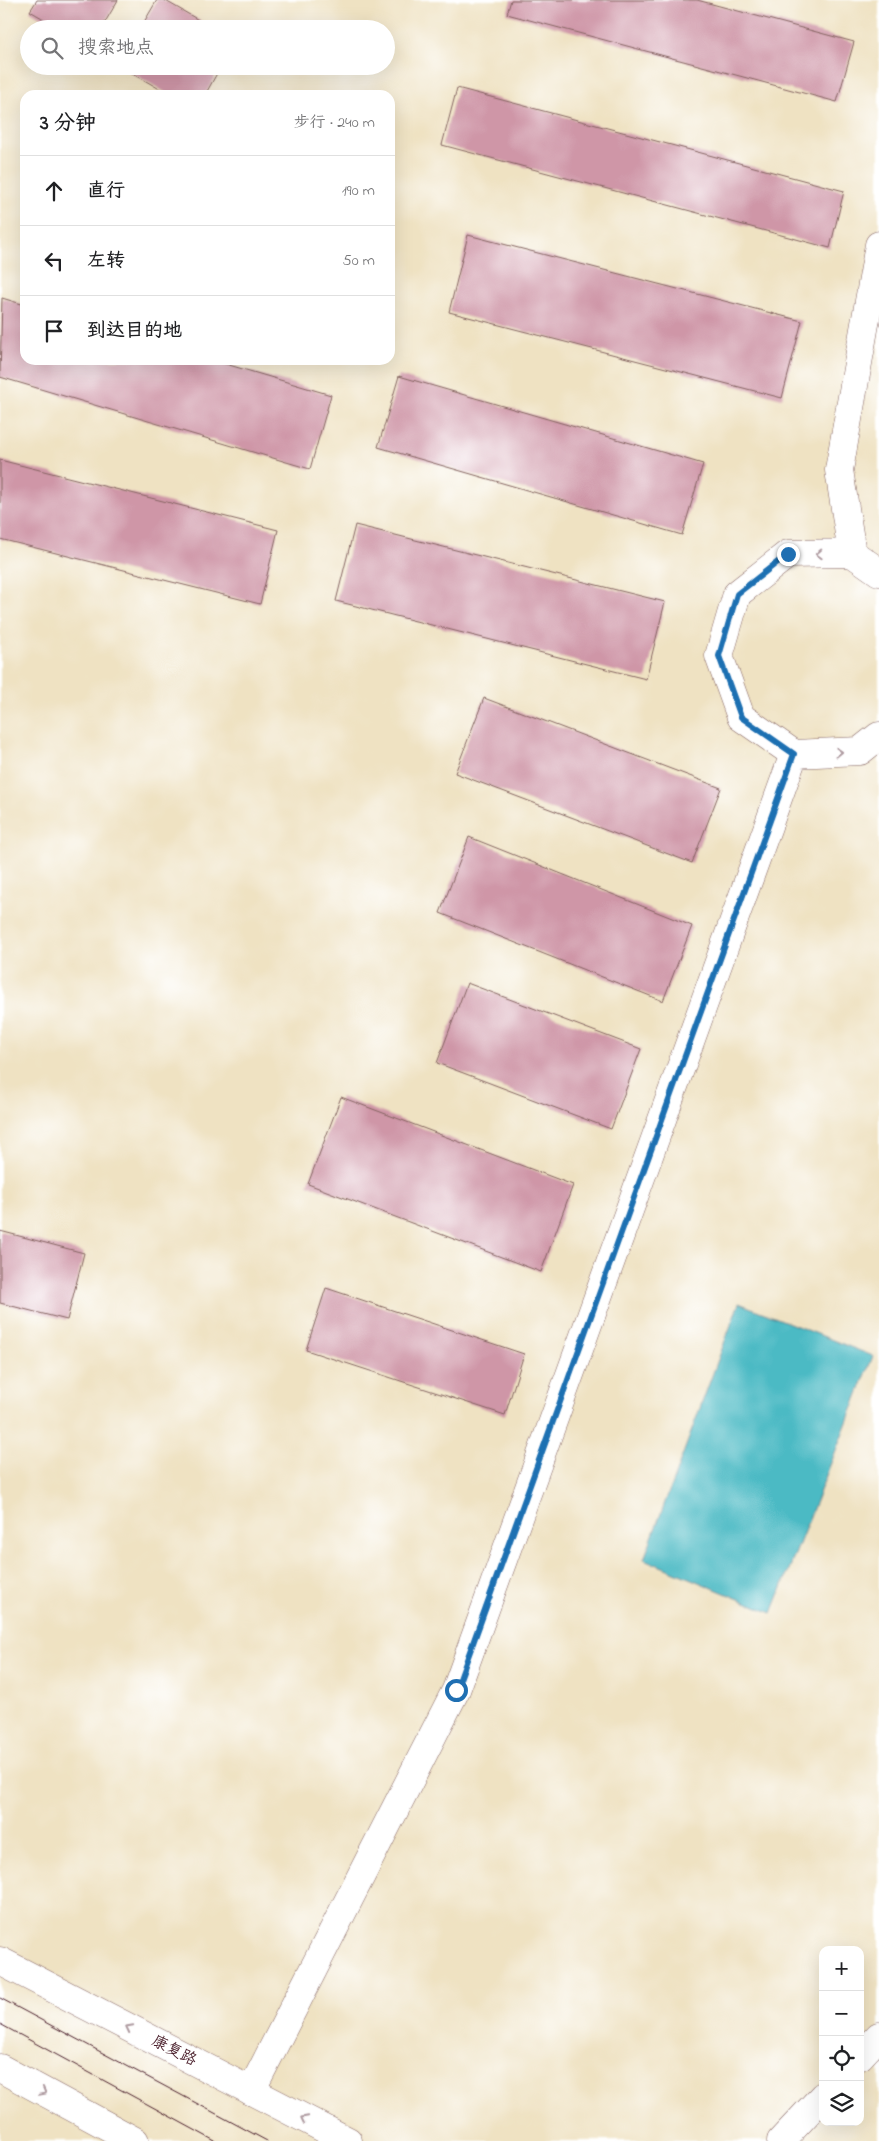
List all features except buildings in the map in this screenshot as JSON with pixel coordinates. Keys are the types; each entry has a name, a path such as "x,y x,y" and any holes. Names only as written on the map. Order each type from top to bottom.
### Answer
{"street":[{"path":"852,553 839,470 879,246"},
{"path":"879,572 852,553 788,554 737,594 719,656 741,717 794,754 860,751 879,736"},
{"path":"252,2091 456,1690 794,754"},
{"name":"康复路","path":"0,1961 348,2141"},
{"path":"864,2052 879,2036"},
{"path":"0,2068 135,2141"},
{"path":"781,2141 819,2100"}],"water":[{"path":"739,1303 873,1356 772,1613 644,1559"}],"tram line":[{"path":"0,1998 267,2141"},
{"path":"0,2024 215,2141"}],"route":[{"path":"456,1690 794,754 741,717 719,656 737,594 788,554"}]}
